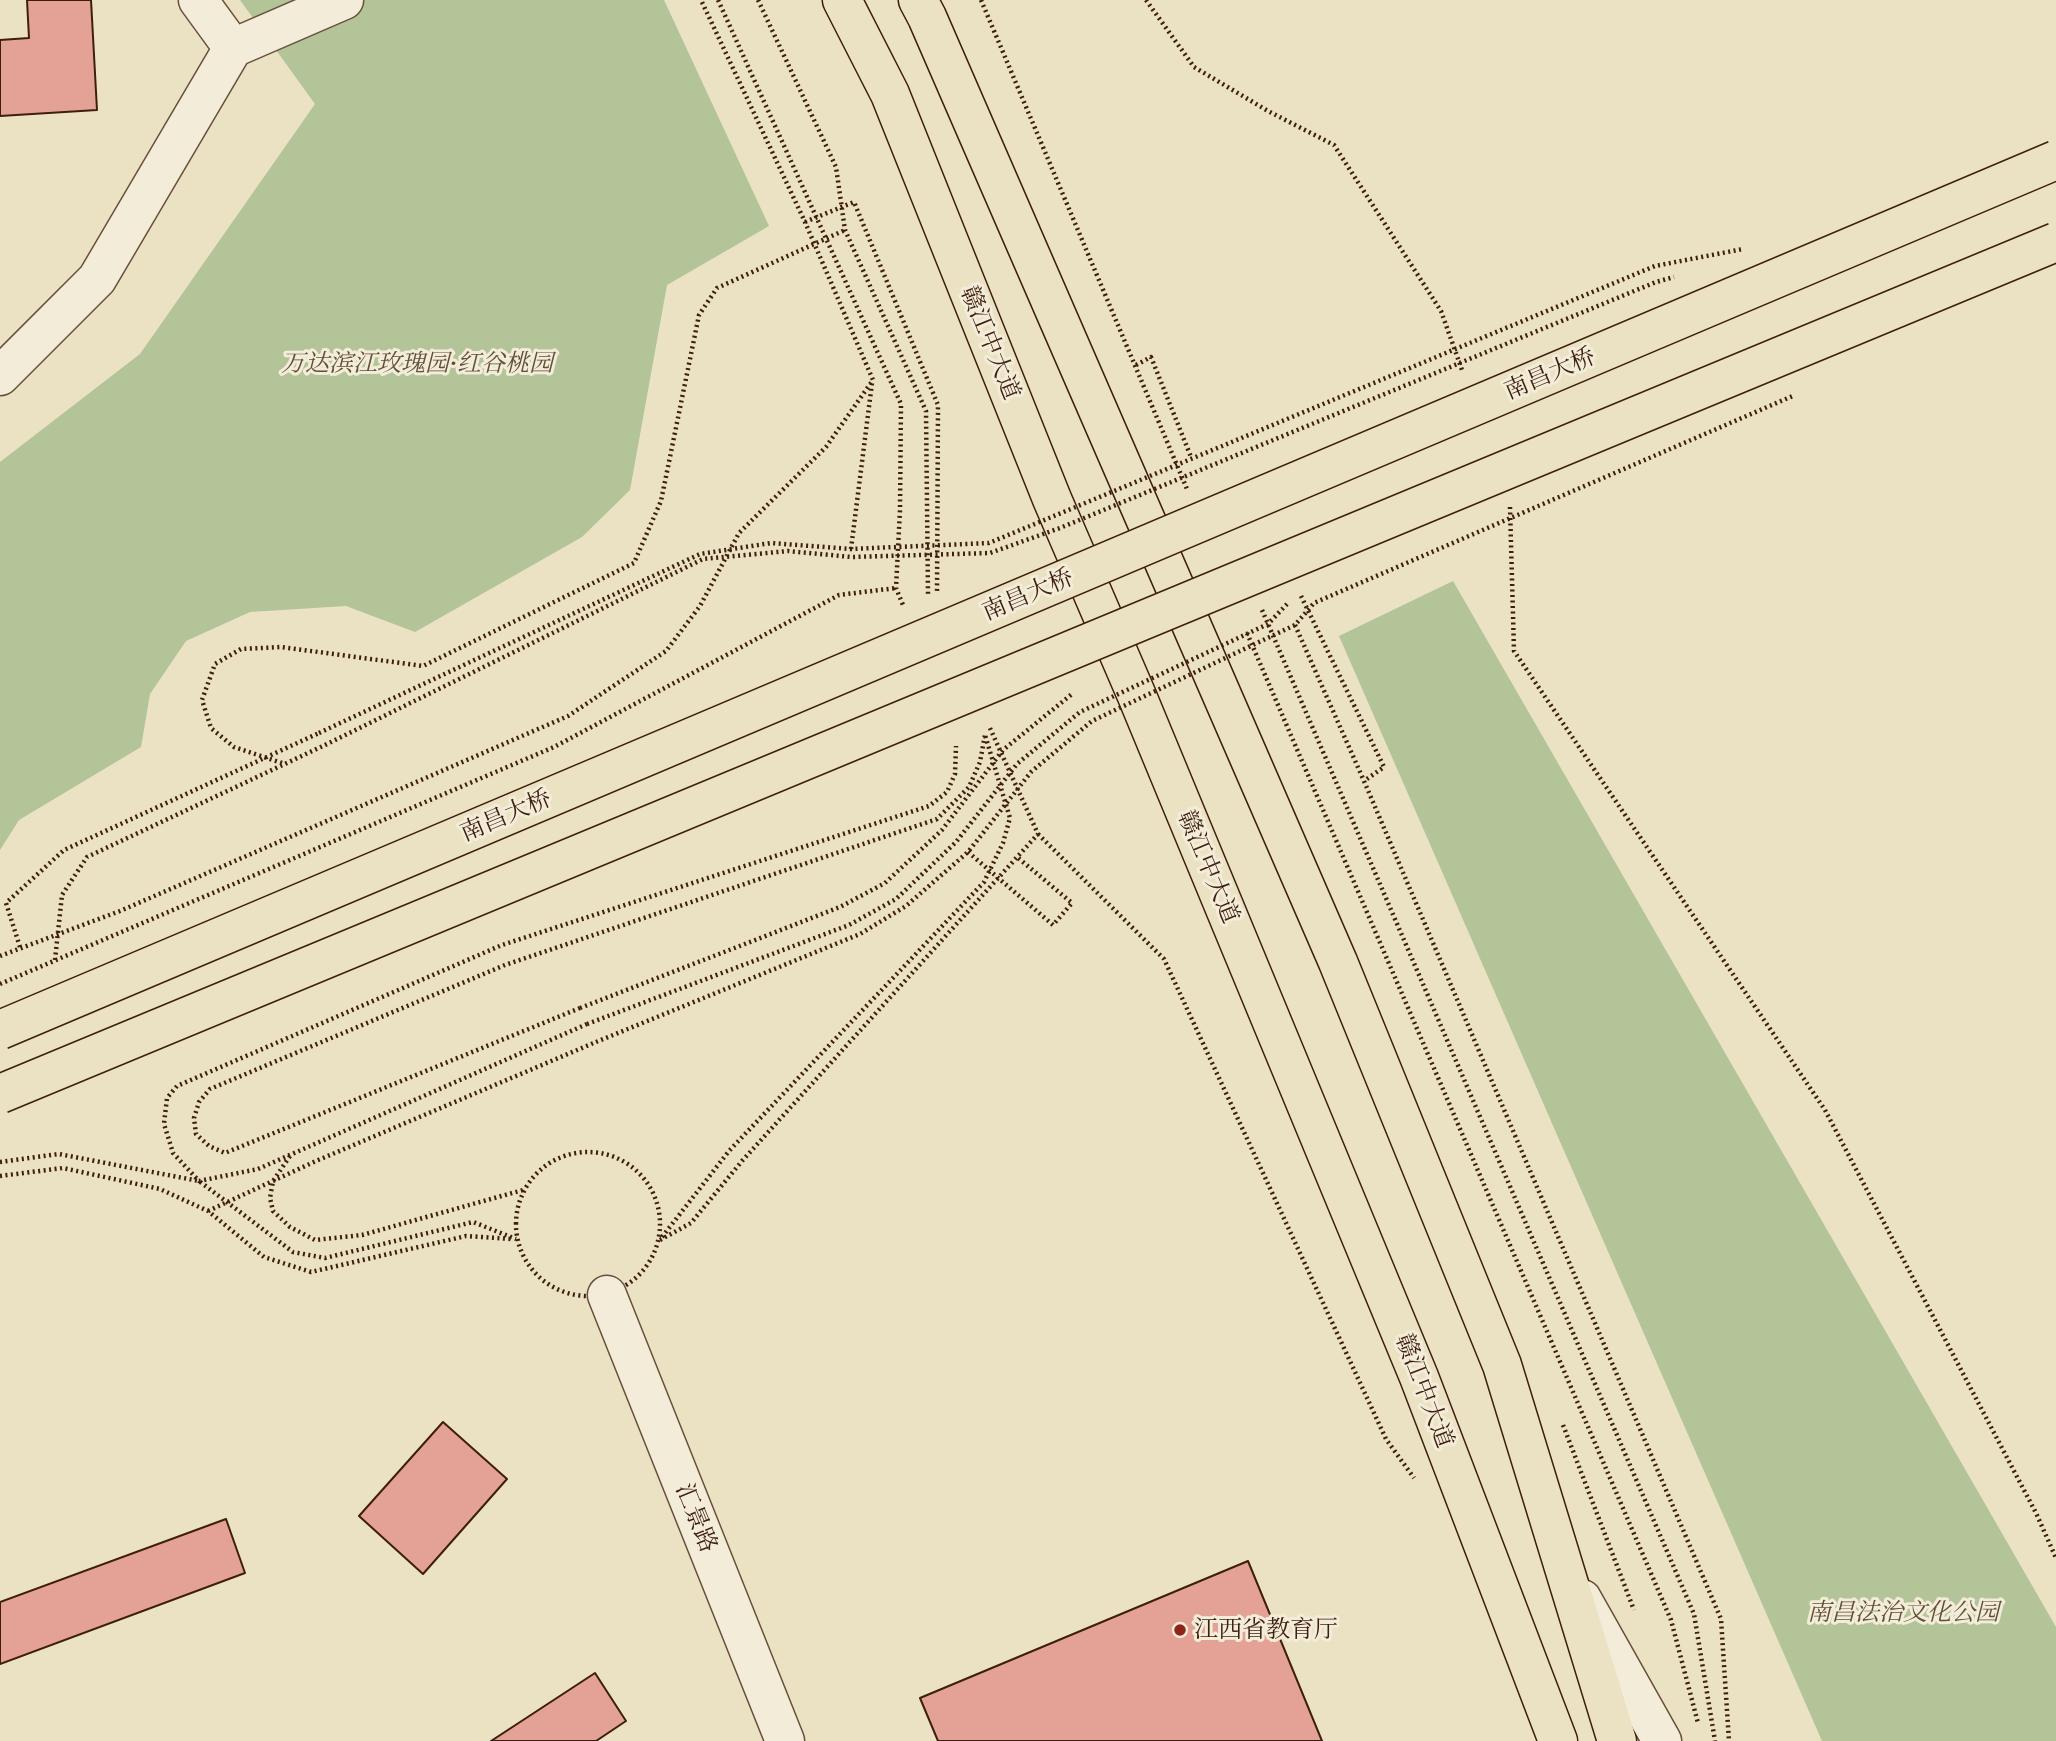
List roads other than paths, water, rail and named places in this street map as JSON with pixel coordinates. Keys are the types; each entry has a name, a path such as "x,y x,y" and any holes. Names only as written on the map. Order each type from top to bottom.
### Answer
{"main road":[{"name":"赣江中大道","path":"842,0 890,94 1052,499 1137,696 1414,1364 1558,1741"},
{"path":"918,0 1338,962 1502,1365 1618,1741"},
{"name":"南昌大桥","path":"0,1030 2056,160"},
{"path":"0,1094 2056,242"}],"street":[{"path":"198,0 233,48"},
{"path":"0,376 97,279 233,48 344,0"},
{"name":"汇景路","path":"607,1295 785,1741"},
{"path":"1564,1566 1662,1741"}],"place":[{"name":"江西省教育厅","path":"1180,1630"}],"park label":[{"name":"万达滨江玫瑰园·红谷桃园","path":"417,364"},
{"name":"南昌法治文化公园","path":"1903,1613"}]}
